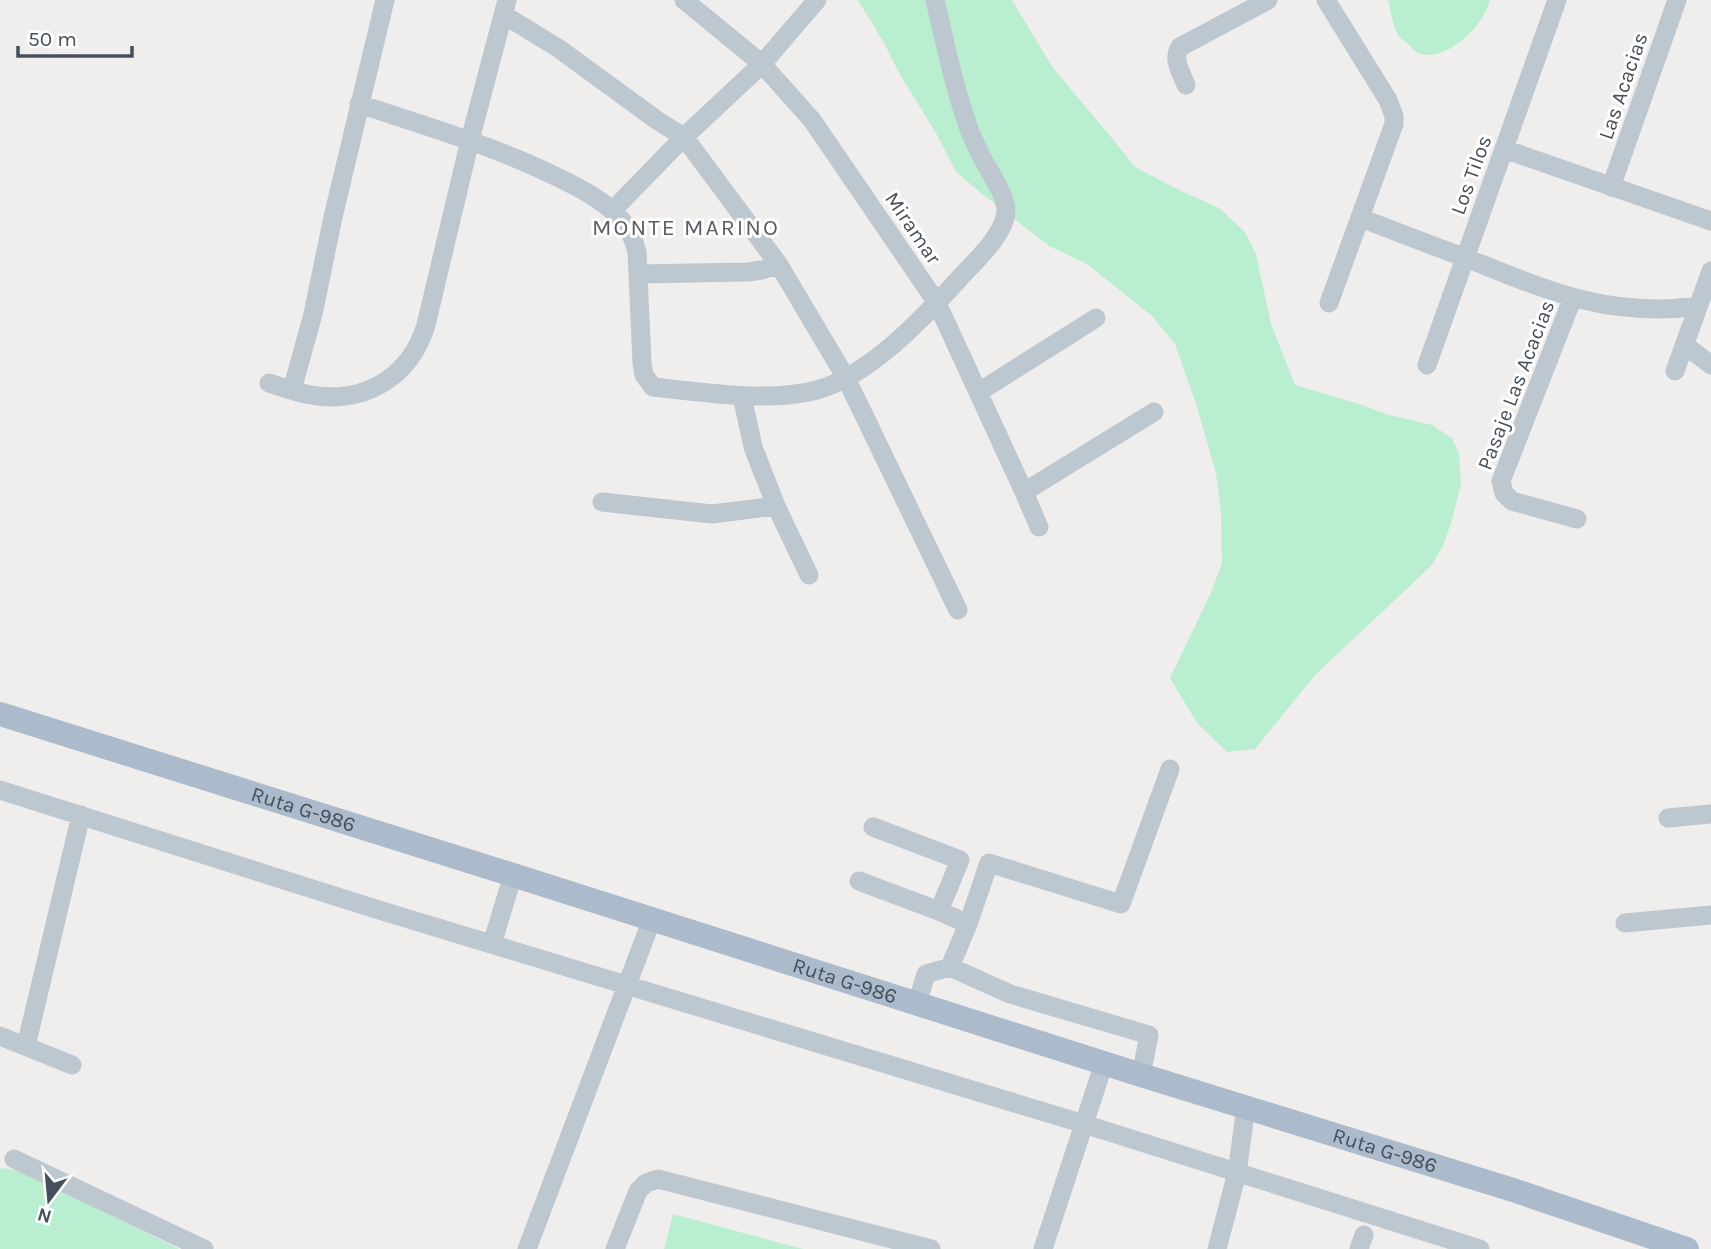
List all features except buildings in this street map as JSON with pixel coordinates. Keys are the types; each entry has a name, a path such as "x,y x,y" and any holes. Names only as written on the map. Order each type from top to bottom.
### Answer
{"main road":[{"name":"Ruta G-986","path":"0,715 1513,1190 1676,1247"}],"street":[{"path":"292,390 313,314 385,0"},
{"name":"Miramar","path":"684,0 762,64 812,120 937,303 1039,527"},
{"path":"612,211 684,137 762,64 817,0"},
{"path":"359,104 470,140 557,177 612,211 626,226 635,243 639,274 642,363 644,375 653,387 742,396 803,393 830,386 846,378 891,346 937,303 992,240 1004,222 1006,212 1003,198 969,129 935,0"},
{"path":"1186,85 1176,60 1180,47 1268,0"},
{"path":"1326,0 1388,100 1394,116 1392,132 1329,303"},
{"name":"Los Tilos","path":"1427,365 1557,0"},
{"name":"Las Acacias","path":"1611,187 1677,0"},
{"path":"269,383 320,397 346,396 390,379 416,352 426,325 505,7 658,121 684,137 779,265 846,378 958,610"},
{"path":"1504,149 1711,221"},
{"path":"1361,218 1529,283 1592,303 1632,309 1666,310 1699,306"},
{"path":"639,274 748,272 779,265"},
{"path":"1675,371 1711,271"},
{"name":"Pasaje Las Acacias","path":"1573,297 1501,481 1504,493 1513,501 1577,519"},
{"path":"979,392 1096,318"},
{"path":"1685,345 1711,365"},
{"path":"742,396 753,447 776,506 809,575"},
{"path":"1024,492 1154,412"},
{"path":"602,502 712,514 776,506"},
{"path":"950,967 989,863 1121,904 1170,769"},
{"path":"0,790 1480,1249"},
{"path":"1668,818 1711,814"},
{"path":"26,1046 81,815"},
{"path":"873,827 960,859 939,911"},
{"path":"492,944 513,875"},
{"path":"859,881 968,924"},
{"path":"1625,923 1711,915"},
{"path":"527,1249 652,919"},
{"path":"917,1004 926,974 950,967 1010,994 1149,1035 1141,1075"},
{"path":"0,1036 72,1065"},
{"path":"1043,1249 1104,1063"},
{"path":"1217,1249 1237,1173 1246,1107"},
{"path":"15,1159 204,1249"},
{"path":"615,1249 638,1191 646,1183 658,1179 931,1249"}],"green space":[{"path":"858,0 1012,0 1053,68 1135,167 1219,208 1245,232 1256,254 1271,324 1295,385 1389,415 1432,425 1452,438 1459,454 1461,485 1443,546 1431,566 1315,675 1255,749 1227,752 1197,723 1170,678 1210,595 1222,563 1221,513 1216,473 1175,344 1152,316 1087,264 1049,246 956,172"},
{"path":"1388,0 1490,0 1481,20 1464,39 1454,47 1432,55 1417,53 1399,37"},
{"path":"0,1169 25,1172 179,1249 0,1249"},
{"path":"673,1214 803,1249 664,1249"}],"district":[{"name":"MONTE MARINO","path":"686,227"}]}
